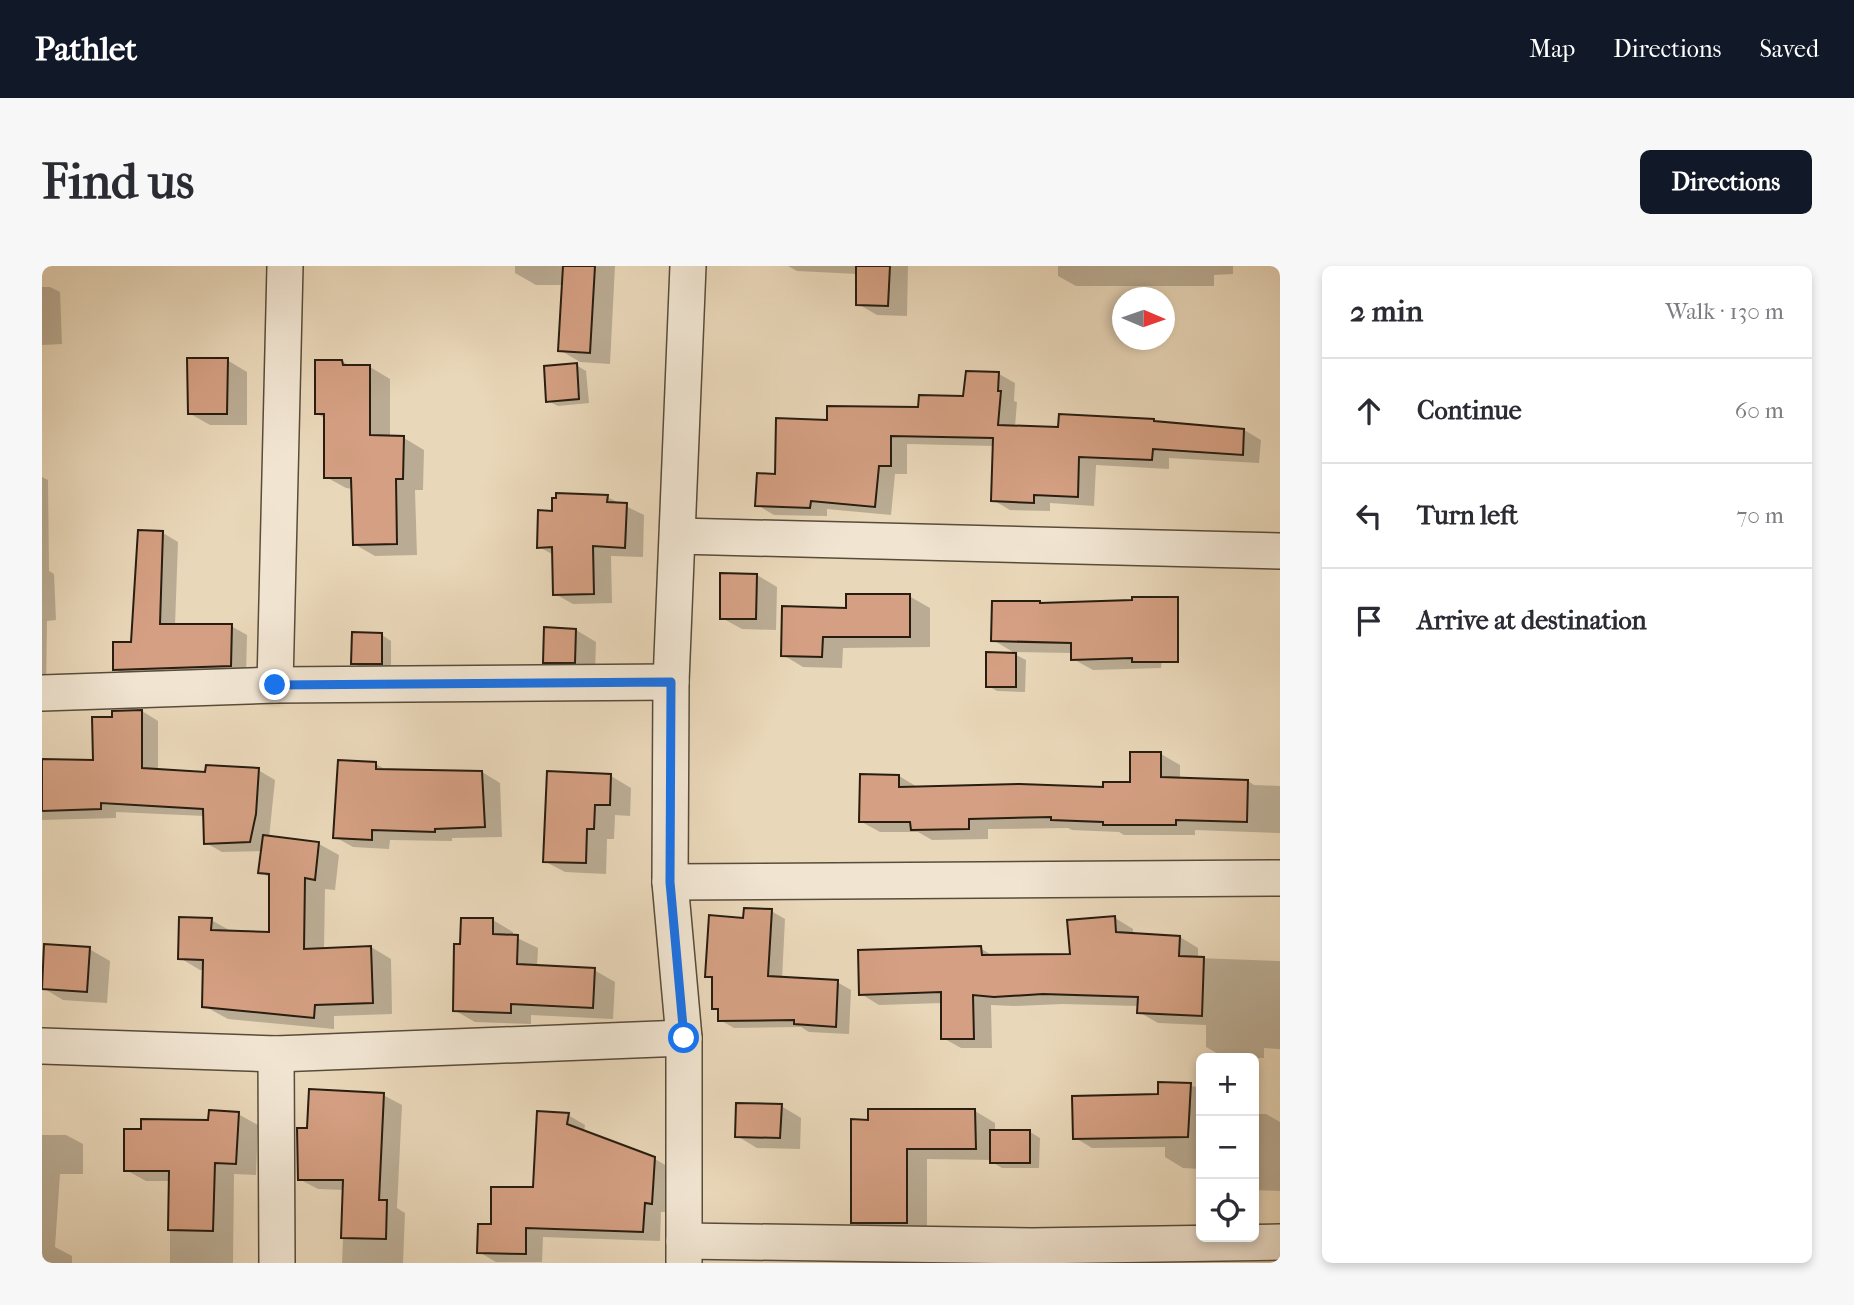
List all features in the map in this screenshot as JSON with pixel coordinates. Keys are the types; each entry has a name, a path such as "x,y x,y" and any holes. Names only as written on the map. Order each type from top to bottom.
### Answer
{"street":[{"path":"275,685 285,266"},
{"path":"688,266 671,682 670,882 684,1038 684,1252 1031,1254 1280,1242"},
{"path":"678,536 1280,551"},
{"path":"42,693 275,685 671,682"},
{"path":"670,882 1280,878"},
{"path":"42,1046 276,1054 684,1038"},
{"path":"276,1054 276,1263"}],"building":[{"path":"563,266 595,266 590,353 558,351"},
{"path":"856,266 890,266 888,306 856,305"},
{"path":"187,358 228,358 227,414 188,414"},
{"path":"315,360 342,360 343,365 370,365 370,435 404,436 403,479 396,479 397,544 353,545 351,478 324,478 324,414 315,414"},
{"path":"577,363 579,399 546,402 544,366"},
{"path":"966,371 999,372 998,391 1001,391 998,425 1058,427 1059,414 1154,419 1244,429 1243,455 1153,449 1152,460 1079,457 1078,497 1034,495 1034,503 991,501 993,438 891,436 891,466 879,466 875,507 811,501 810,508 755,506 757,473 775,474 776,418 827,420 827,406 918,407 919,395 963,396"},
{"path":"556,493 608,495 607,502 627,503 625,548 593,546 594,594 553,595 552,547 537,548 538,510 552,511 552,498 556,498"},
{"path":"138,530 163,531 160,624 232,624 231,666 113,670 113,642 131,642"},
{"path":"720,573 757,574 756,619 720,619"},
{"path":"846,594 910,594 910,637 823,637 822,657 781,656 782,606 846,608"},
{"path":"1132,597 1178,597 1178,662 1132,662 1132,658 1071,660 1071,643 991,641 992,601 1040,603 1132,600"},
{"path":"544,627 576,629 575,663 543,663"},
{"path":"352,632 382,633 382,664 351,664"},
{"path":"986,652 1016,653 1016,687 986,687"},
{"path":"142,710 142,768 205,772 206,765 259,768 256,814 250,842 204,844 203,809 101,803 101,809 42,811 42,759 93,760 92,717 112,717 112,711"},
{"path":"1130,752 1161,752 1161,777 1248,780 1247,822 1176,820 1176,825 1103,825 1103,822 1051,820 1051,817 969,819 969,829 911,830 910,822 859,822 860,774 899,775 899,787 1020,784 1103,787 1103,782 1130,782"},
{"path":"338,760 376,762 376,769 482,771 485,827 435,829 435,832 372,830 372,840 333,838"},
{"path":"547,771 611,774 610,805 595,805 594,829 587,829 586,863 543,862"},
{"path":"263,835 319,842 315,880 305,878 304,949 371,946 373,1003 315,1005 314,1018 202,1007 203,960 178,959 179,917 212,918 211,930 269,932 269,874 258,873"},
{"path":"744,908 772,909 768,976 838,980 836,1027 794,1024 794,1020 718,1021 718,1009 712,1009 712,977 705,977 709,915 743,918"},
{"path":"1115,916 1116,932 1180,936 1179,956 1204,957 1202,1016 1137,1013 1138,997 973,995 974,1039 941,1039 941,992 859,995 858,950 981,946 982,955 1070,954 1067,920"},
{"path":"461,918 493,918 493,934 518,935 517,964 595,968 593,1008 511,1004 511,1013 453,1011 454,944 460,944"},
{"path":"44,944 90,947 87,992 42,989"},
{"path":"1158,1082 1191,1083 1188,1137 1073,1139 1072,1096 1158,1094"},
{"path":"309,1089 384,1093 379,1200 387,1200 386,1239 341,1238 343,1180 298,1180 297,1128 307,1128"},
{"path":"736,1103 782,1104 780,1138 735,1137"},
{"path":"868,1109 975,1109 976,1149 907,1149 907,1223 851,1223 851,1119 868,1120"},
{"path":"209,1110 239,1112 236,1164 215,1163 213,1231 168,1230 169,1171 124,1171 124,1129 141,1129 141,1119 208,1120"},
{"path":"537,1111 569,1113 567,1124 655,1157 652,1204 645,1203 643,1232 526,1228 526,1254 477,1253 478,1224 491,1224 491,1187 533,1187"},
{"path":"990,1130 1030,1130 1030,1163 990,1163"}],"route":[{"path":"275,685 671,682 670,882 684,1038"}]}
